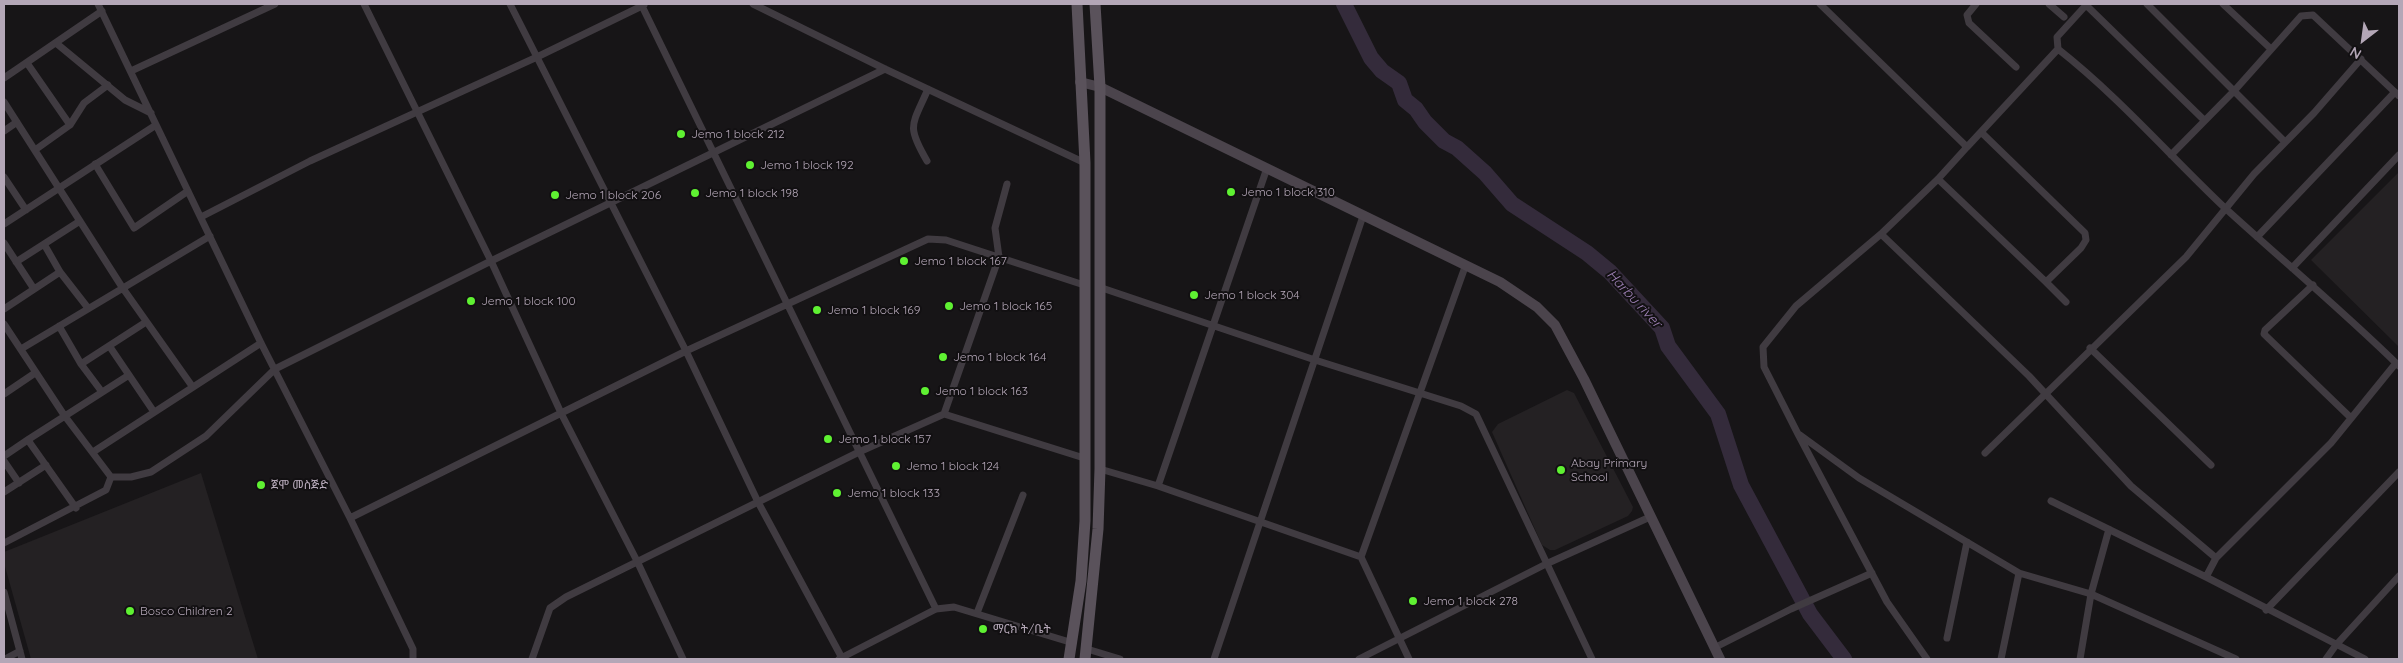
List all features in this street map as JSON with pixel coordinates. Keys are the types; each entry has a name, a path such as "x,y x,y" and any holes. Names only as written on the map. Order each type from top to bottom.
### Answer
{"main road":[{"path":"1069,659 1073,643 1081,581 1085,521 1085,163 1078,4"},
{"path":"1086,654 1098,529 1100,469 1100,87 1095,4"},
{"path":"1084,414 1099,416"}],"street":[{"path":"98,4 261,343 350,518 413,649 413,659"},
{"path":"130,71 275,4"},
{"path":"364,4 491,261 562,415 637,561 683,659"},
{"path":"510,4 686,351 758,502 840,659 936,609 954,607 1073,643"},
{"path":"753,4 885,69 1085,163"},
{"path":"1820,4 1967,147"},
{"path":"1976,4 1967,15 1969,23 2016,67"},
{"path":"2049,4 2064,17"},
{"path":"2204,120 2086,4 2057,37 2058,49 2104,87 2225,207 2292,268 2314,285 2398,364 2350,418 2331,443 2216,558 2206,576"},
{"path":"2147,4 2235,90 2284,142"},
{"path":"2223,4 2271,49"},
{"path":"201,217 310,161 537,57 644,5 713,155 788,304 936,609"},
{"path":"4,78 102,11"},
{"path":"2171,155 2235,90 2301,16 2313,15 2361,59 2397,94 2257,237"},
{"path":"56,43 125,100 151,113"},
{"path":"1927,659 1887,602 1798,434 1764,367 1763,346 1796,306 1881,234 1938,179 2058,49"},
{"path":"1984,453 2090,348 2186,257 2225,207 2361,59"},
{"path":"27,63 70,125"},
{"path":"111,477 131,477 151,472 206,436 275,369 491,261 713,155 885,69"},
{"path":"1080,82 1100,87 1500,282 1519,293 1537,307 1555,325 1584,379 1720,659"},
{"path":"35,150 70,125 84,103 108,85"},
{"path":"927,161 914,138 912,130 928,89"},
{"path":"4,102 122,287 192,386"},
{"path":"4,131 17,122"},
{"path":"4,224 58,187 156,125"},
{"path":"1981,132 2085,233 2086,240 2081,248 2046,282"},
{"path":"2292,268 2399,156"},
{"path":"95,164 134,228 188,191"},
{"path":"1158,486 1267,168"},
{"path":"4,177 26,210"},
{"path":"1938,179 2066,302"},
{"path":"944,414 999,258 995,228 1007,184"},
{"path":"1214,659 1258,522 1316,360 1363,216"},
{"path":"16,262 80,220"},
{"path":"1881,234 2046,393 2131,486 2216,558"},
{"path":"21,350 122,287 210,236"},
{"path":"350,518 562,415 686,351 928,239 946,240 1084,285"},
{"path":"4,243 34,289"},
{"path":"44,244 60,272 88,308"},
{"path":"1361,558 1465,266"},
{"path":"4,309 60,272"},
{"path":"2314,285 2264,334 2350,418"},
{"path":"1099,288 1461,406 1476,414 1592,659"},
{"path":"81,364 146,322"},
{"path":"4,324 64,415 111,477"},
{"path":"59,326 81,364 102,392"},
{"path":"93,452 261,343"},
{"path":"110,347 154,412"},
{"path":"2090,348 2212,465"},
{"path":"4,394 35,373"},
{"path":"4,456 64,415 129,375"},
{"path":"532,659 550,608 566,597 859,452 944,414 1084,458"},
{"path":"1798,434 1859,478 2019,573 2091,594 2236,659"},
{"path":"29,439 76,508"},
{"path":"4,461 19,483"},
{"path":"4,492 46,465"},
{"path":"1100,469 1158,486 1361,558 1409,659"},
{"path":"2266,610 2399,472"},
{"path":"4,543 76,508 106,490 111,477"},
{"path":"977,613 1023,495"},
{"path":"2051,501 2206,576 2266,610 2365,659"},
{"path":"1359,659 1546,564 1650,517"},
{"path":"2080,659 2091,594 2109,529"},
{"path":"1947,638 1967,542"},
{"path":"1714,648 1791,609 1872,573"},
{"path":"2001,659 2019,573"},
{"path":"2326,659 2336,645 2399,576"},
{"path":"4,592 22,659"},
{"path":"5,659 20,652"},
{"path":"1086,654 1120,659"}],"shaded area":[{"path":"2399,172 2399,347 2311,260"},
{"name":"Abay Primary School","path":"1567,390 1574,393 1633,507 1628,516 1555,550 1550,550 1542,545 1492,432 1498,424"},
{"name":"Bosco Children 2","path":"201,473 258,659 31,659 4,563 4,552"}],"waterway":[{"name":"Harbu river","path":"1344,4 1371,58 1382,71 1399,83 1405,100 1416,109 1425,122 1444,141 1457,148 1485,173 1512,204 1587,253 1610,272 1662,328 1668,346 1718,414 1741,485 1810,614 1844,659"}],"place":[{"name":"Jemo 1 block 212","path":"681,134"},
{"name":"Jemo 1 block 192","path":"750,165"},
{"name":"Jemo 1 block 310","path":"1231,192"},
{"name":"Jemo 1 block 198","path":"695,193"},
{"name":"Jemo 1 block 206","path":"555,195"},
{"name":"Jemo 1 block 167","path":"904,261"},
{"name":"Jemo 1 block 304","path":"1194,295"},
{"name":"Jemo 1 block 100","path":"471,301"},
{"name":"Jemo 1 block 165","path":"949,306"},
{"name":"Jemo 1 block 169","path":"817,310"},
{"name":"Jemo 1 block 164","path":"943,357"},
{"name":"Jemo 1 block 163","path":"925,391"},
{"name":"Jemo 1 block 157","path":"828,439"},
{"name":"Jemo 1 block 124","path":"896,466"},
{"name":"Abay Primary School","path":"1561,470"},
{"name":"ጀሞ መስጅድ","path":"261,485"},
{"name":"Jemo 1 block 133","path":"837,493"},
{"name":"Jemo 1 block 278","path":"1413,601"},
{"name":"Bosco Children 2","path":"130,611"},
{"name":"ማርክ ት/ቤት","path":"983,629"}]}
